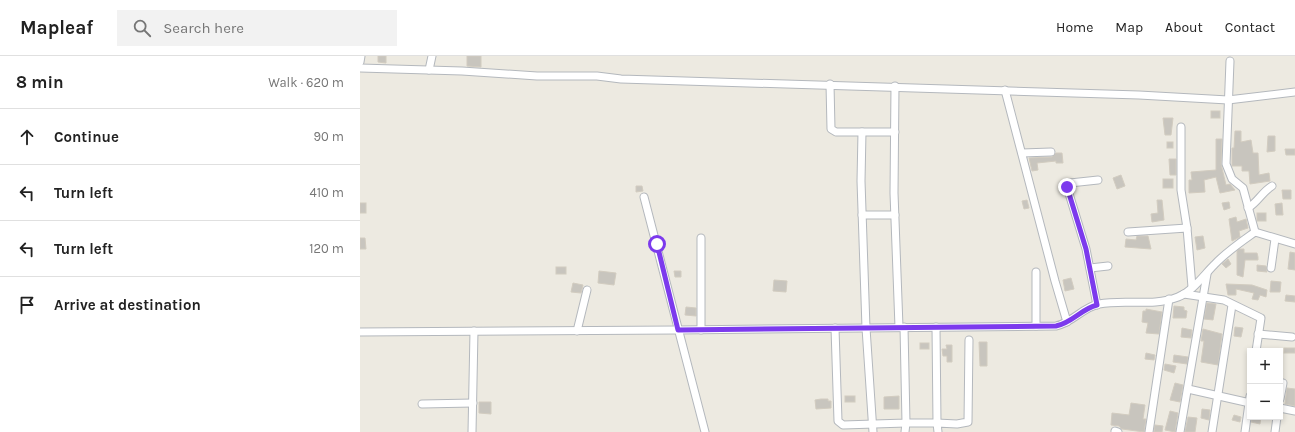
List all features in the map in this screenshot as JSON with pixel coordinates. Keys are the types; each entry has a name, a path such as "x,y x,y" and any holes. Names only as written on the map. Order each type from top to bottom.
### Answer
{"street":[{"path":"360,62 361,56"},
{"path":"429,70 432,56"},
{"path":"1230,61 1226,164 1232,179 1243,188 1255,232"},
{"path":"360,68 537,76 597,76 621,79 1005,90 1228,100 1295,92"},
{"path":"830,84 831,130 836,132 894,132"},
{"path":"895,86 895,215 906,432"},
{"path":"1005,90 1049,260 1067,322"},
{"path":"1181,127 1181,190 1187,228 1192,287"},
{"path":"862,132 862,215 866,328 873,428"},
{"path":"1022,154 1051,152"},
{"path":"1097,305 1090,268 1067,187 1070,183 1098,180"},
{"path":"1248,208 1256,203 1265,190 1272,186"},
{"path":"644,197 705,432"},
{"path":"862,215 895,215"},
{"path":"1128,232 1187,228"},
{"path":"1255,232 1295,244"},
{"path":"360,332 1056,326 1067,322 1090,307 1097,305 1169,300 1184,294 1236,245 1255,232"},
{"path":"701,238 701,330"},
{"path":"1271,268 1275,239"},
{"path":"1090,268 1108,266"},
{"path":"1036,272 1036,326"},
{"path":"1180,432 1202,298 1208,272"},
{"path":"577,331 587,290"},
{"path":"1184,294 1202,298 1224,300 1261,318 1256,348"},
{"path":"1148,432 1169,300"},
{"path":"1212,432 1232,304"},
{"path":"936,327 938,432"},
{"path":"835,328 838,421 843,425 873,428 906,423 957,424 968,422 969,340"},
{"path":"472,432 474,331"},
{"path":"1258,334 1292,337"},
{"path":"1188,389 1217,396 1247,400"},
{"path":"422,404 473,403"},
{"path":"1283,409 1295,411"},
{"path":"1245,432 1247,419"},
{"path":"1275,432 1277,420"}],"building":[{"path":"378,56 386,56 386,63 378,62"},
{"path":"467,56 481,56 481,67 467,66"},
{"path":"1211,111 1220,111 1220,118 1211,118"},
{"path":"1163,118 1173,118 1171,135 1165,135"},
{"path":"1235,131 1241,131 1241,142 1251,140 1253,153 1258,153 1259,175 1269,173 1270,181 1250,184 1249,171 1242,171 1242,166 1232,166 1232,148 1234,148"},
{"path":"1268,136 1275,136 1275,151 1267,152"},
{"path":"1216,139 1222,139 1221,164 1226,185 1230,184 1235,190 1220,193 1216,177 1204,180 1205,192 1189,193 1189,180 1192,180 1191,172 1216,170"},
{"path":"1167,142 1173,142 1173,148 1167,148"},
{"path":"1285,149 1295,149 1295,155 1286,155"},
{"path":"1056,153 1062,153 1063,163 1056,163 1056,161 1037,163 1038,170 1032,171 1029,158 1052,157"},
{"path":"1169,159 1176,159 1176,175 1170,175"},
{"path":"1121,175 1125,186 1117,189 1113,178"},
{"path":"1163,179 1173,179 1173,188 1163,188"},
{"path":"636,186 642,186 643,191 636,192"},
{"path":"1282,190 1291,190 1291,199 1283,199"},
{"path":"1027,200 1029,208 1024,209 1022,201"},
{"path":"1157,200 1162,200 1164,220 1152,222 1151,214 1158,213"},
{"path":"1229,202 1230,208 1224,210 1222,203"},
{"path":"360,203 366,203 366,213 360,213"},
{"path":"1282,203 1283,215 1276,215 1275,204"},
{"path":"1257,213 1266,213 1266,221 1257,221"},
{"path":"1236,217 1237,222 1246,219 1248,228 1239,231 1240,237 1232,241 1229,219"},
{"path":"1137,236 1148,236 1151,249 1125,247 1126,239 1136,240"},
{"path":"1203,236 1205,248 1197,250 1195,237"},
{"path":"360,238 365,238 366,249 360,249"},
{"path":"1239,249 1244,249 1244,253 1257,253 1258,257 1258,260 1245,260 1243,277 1237,275 1237,251"},
{"path":"1290,252 1295,253 1295,270 1288,269"},
{"path":"1228,259 1231,264 1226,268 1222,264"},
{"path":"1257,265 1266,266 1267,272 1257,271"},
{"path":"556,267 566,267 566,274 556,274"},
{"path":"599,271 616,273 614,285 598,283"},
{"path":"674,271 681,271 681,277 675,277"},
{"path":"1071,278 1074,289 1065,291 1063,280"},
{"path":"774,280 787,281 786,292 773,291"},
{"path":"1271,281 1281,282 1280,292 1270,292"},
{"path":"573,283 583,285 581,293 571,292"},
{"path":"1226,284 1252,285 1267,290 1266,297 1260,295 1258,300 1252,299 1254,293 1236,289 1236,295 1228,295"},
{"path":"1286,295 1295,296 1295,302 1285,301"},
{"path":"1207,303 1216,304 1213,320 1204,319"},
{"path":"1174,306 1184,307 1184,310 1187,311 1186,318 1173,318"},
{"path":"686,307 696,308 696,316 685,315"},
{"path":"1146,309 1162,312 1159,334 1146,333 1148,323 1142,322 1143,311 1146,311"},
{"path":"1235,327 1243,328 1241,337 1234,336"},
{"path":"1182,328 1192,330 1191,338 1181,337"},
{"path":"1203,329 1222,334 1218,365 1201,362 1204,341 1201,341"},
{"path":"979,342 987,342 987,366 980,366"},
{"path":"920,343 929,343 929,349 920,349"},
{"path":"946,345 952,345 952,362 947,362 947,356 943,356 942,349 947,349"},
{"path":"1284,348 1295,348 1295,353 1284,353"},
{"path":"1146,353 1155,355 1154,360 1145,359"},
{"path":"1174,355 1188,357 1187,364 1173,362"},
{"path":"1165,364 1176,366 1174,373 1164,370"},
{"path":"1175,383 1183,385 1180,402 1170,400"},
{"path":"1287,388 1295,389 1295,406 1285,404"},
{"path":"845,396 855,396 855,402 845,402"},
{"path":"899,396 899,409 884,409 884,397"},
{"path":"828,399 828,401 831,401 831,408 816,409 815,400"},
{"path":"479,402 491,402 491,414 479,413"},
{"path":"1131,403 1145,405 1143,419 1146,419 1144,432 1122,429 1119,426 1111,425 1112,413 1129,415"},
{"path":"1202,409 1210,410 1209,420 1201,418"},
{"path":"1170,411 1178,413 1175,432 1165,430"},
{"path":"1234,415 1241,417 1240,422 1232,420"},
{"path":"1188,417 1197,418 1195,432 1185,432"},
{"path":"1251,420 1261,420 1260,424 1251,422"},
{"path":"1155,425 1163,426 1162,432 1154,432"}],"route":[{"path":"657,244 678,330 1056,326 1064,324 1090,307 1097,305 1086,249 1067,187"}]}
